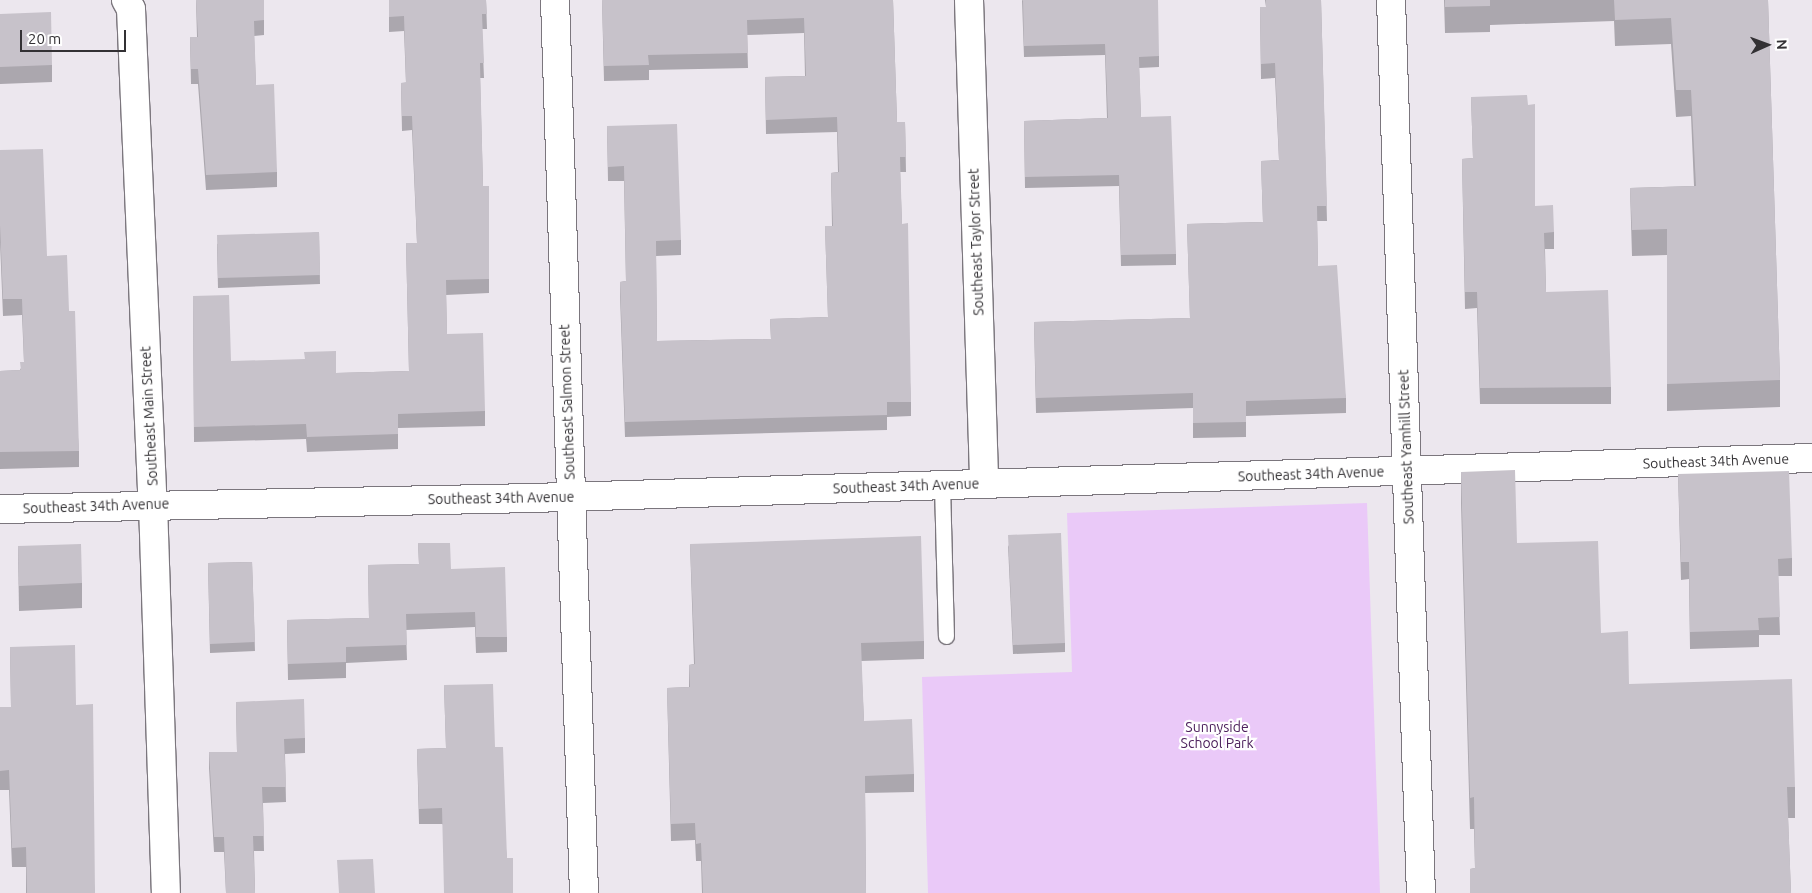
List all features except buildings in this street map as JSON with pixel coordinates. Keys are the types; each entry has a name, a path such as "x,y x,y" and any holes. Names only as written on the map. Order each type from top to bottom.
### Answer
{"street":[{"name":"Southeast Main Street","path":"126,0 131,9 153,504 166,893"},
{"name":"Southeast Salmon Street","path":"555,0 584,893"},
{"name":"Southeast Taylor Street","path":"969,0 984,484"},
{"name":"Southeast Yamhill Street","path":"1391,0 1421,893"},
{"name":"Southeast 34th Avenue","path":"0,509 153,504 570,496 1812,458"}],"lane":[{"path":"942,485 946,636"}],"green space":[{"name":"Sunnyside School Park","path":"1367,503 1380,893 928,893 922,677 1072,672 1067,513"}]}
